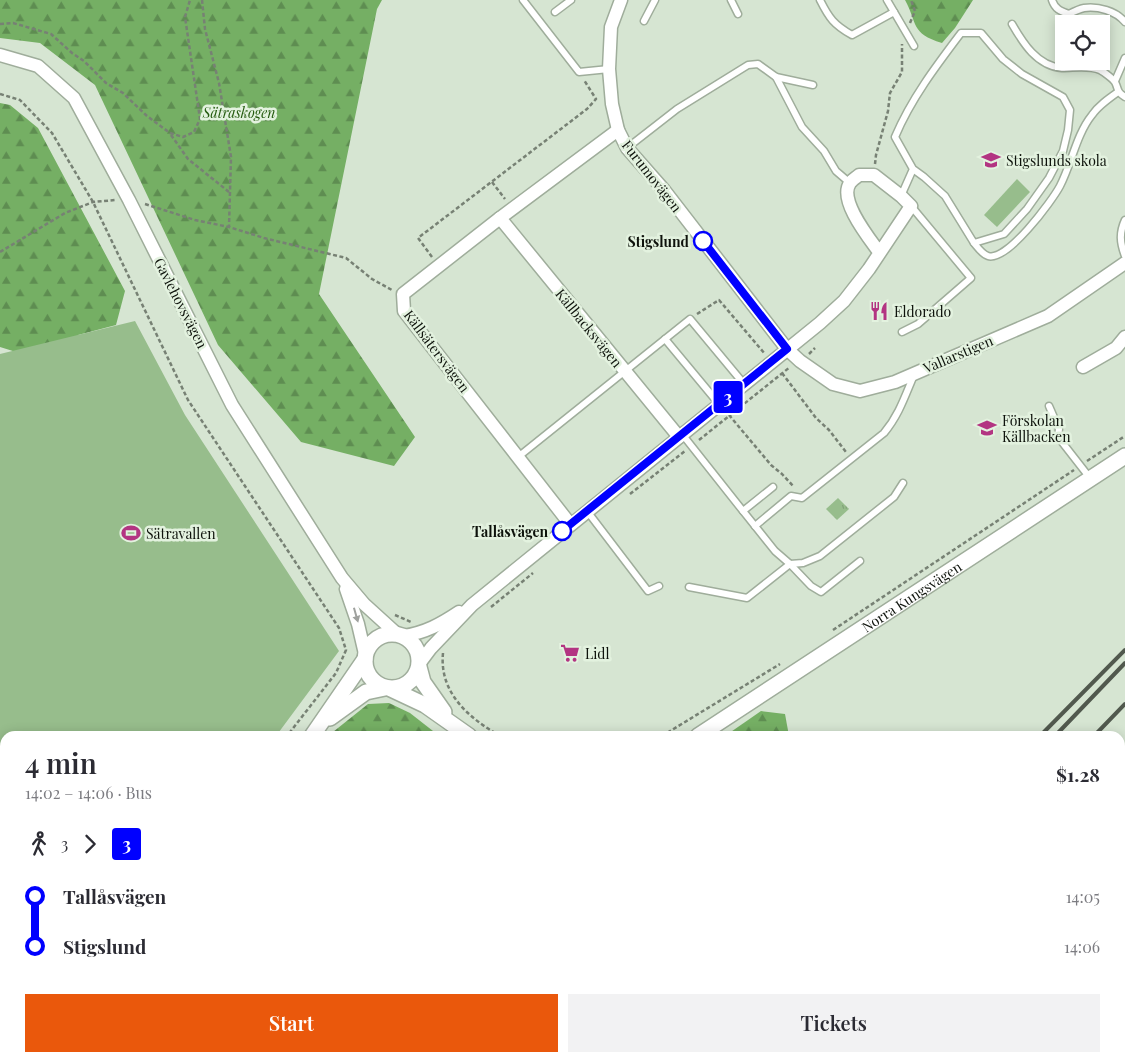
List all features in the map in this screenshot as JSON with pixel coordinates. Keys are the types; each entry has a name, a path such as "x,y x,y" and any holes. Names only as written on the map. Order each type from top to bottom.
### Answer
{"street":[{"name":"Furumovägen","path":"621,0 611,27 609,69 612,104 618,130 627,148 664,190 787,349"},
{"name":"Gavlehovsvägen","path":"0,54 38,66 74,98 129,200 232,405 342,578 364,604 400,635"},
{"name":"Källsätersvägen","path":"570,524 404,311 403,294 500,218 618,130"},
{"path":"316,731 366,692 400,687 408,683 415,676 431,648 472,605 820,323 844,301 869,269 911,206 874,175 859,175 850,183 848,194 852,212 879,252"},
{"name":"Källbacksvägen","path":"500,218 624,372 681,435"},
{"name":"Vallarstigen","path":"787,349 800,361 833,384 860,391 895,382 1048,316 1125,263"},
{"path":"1084,367 1116,348 1125,337"},
{"name":"Norra Kungsvägen","path":"705,731 1125,456"},
{"name":"Gavlehovsvägen","path":"342,578 353,606 365,656"},
{"path":"316,731 369,647 381,636 389,634 418,634 432,629 472,605"},
{"path":"400,635 410,641 416,648 419,655 419,666 423,682 455,725"},
{"path":"365,656 365,666 372,680 425,705 463,731"}],"lane":[{"path":"523,0 579,72 609,69"},
{"path":"555,12 571,0"},
{"path":"644,21 655,0"},
{"path":"731,0 738,14"},
{"path":"820,0 828,18 839,28 852,35 894,12"},
{"path":"887,0 914,46"},
{"path":"1052,0 1054,6 1060,11 1069,14 1084,8 1108,10 1120,16 1125,22"},
{"path":"1012,24 1021,40 1038,59 1060,68 1075,66 1100,70 1115,81 1118,92 1125,98"},
{"path":"974,243 1004,234 1027,208 1049,178 1063,151 1070,110 1063,97 1022,74 1003,59 981,33 961,33 918,93 902,120 895,137 913,169 945,196 974,243 988,256 994,256 1013,245 1038,217 1060,187 1080,136 1091,115 1106,100 1118,92"},
{"path":"1115,81 1125,58"},
{"path":"627,148 677,109 748,65 758,64 776,77 813,85"},
{"path":"776,77 802,127 824,151 836,171 850,183"},
{"path":"901,196 913,169"},
{"path":"902,332 918,324 971,278 911,206"},
{"path":"1125,220 1121,230 1120,243 1125,256"},
{"path":"518,457 690,319 744,384"},
{"path":"665,339 719,404"},
{"path":"755,526 791,496 802,498 884,433 894,421 901,407 914,373"},
{"path":"1049,406 1059,429 1058,437 1091,479"},
{"path":"681,435 775,551 811,586 821,592 860,561"},
{"path":"689,587 747,598 790,564 803,563 820,556 894,498 903,484"},
{"path":"743,512 773,487"},
{"path":"586,511 648,591 659,586"}],"path":[{"path":"170,133 183,137 194,132 200,119 185,17 190,0"},
{"path":"202,0 205,29 219,83 231,157 230,226"},
{"path":"874,175 876,155 888,111 890,93 902,72 902,44 905,31 915,11 911,0"},
{"path":"0,24 14,23 51,34 84,61 106,83 123,93 147,116 170,133 188,158 230,192"},
{"path":"438,266 418,238 587,109 596,99 579,72"},
{"path":"0,94 20,100 52,133 93,202 188,400 339,628 346,650 336,673 291,731"},
{"path":"492,182 513,209"},
{"path":"0,252 65,213 93,202 129,200 167,209 195,220 230,226 264,238 346,258 372,279 403,294"},
{"path":"730,416 771,466 782,474 802,498"},
{"path":"828,633 1125,436"},
{"path":"487,610 538,569"},
{"path":"670,731 787,660"}],"green space":[{"name":"Sätraskogen","path":"0,0 382,0 377,9 319,294 415,437 394,466 301,442 218,345 95,85 40,43 0,38"},
{"path":"905,0 973,0 955,28 942,43 925,35 916,27"},
{"path":"0,103 10,105 38,128 125,291 116,325 78,335 79,346 29,356 0,347"},
{"path":"1017,179 1030,192 997,227 984,215"},
{"name":"Sätravallen","path":"135,321 185,415 339,651 280,731 0,731 0,354"},
{"path":"838,498 849,509 837,520 826,509"},
{"path":"389,703 410,713 433,731 334,731 368,704"},
{"path":"761,711 785,714 788,731 732,731"}],"railway":[{"path":"1045,731 1125,650"},
{"path":"1060,731 1125,663"},
{"path":"1099,731 1125,704"}],"bus line":[{"name":"3","path":"562,531 787,349 703,241"}],"place":[{"name":"Stigslunds skola","path":"991,160"},
{"name":"Stigslund","path":"703,241"},
{"name":"Eldorado","path":"879,311"},
{"name":"Förskolan Källbacken","path":"987,428"},
{"name":"Tallåsvägen","path":"562,531"},
{"name":"Sätravallen","path":"131,533"},
{"name":"Lidl","path":"570,653"}]}
